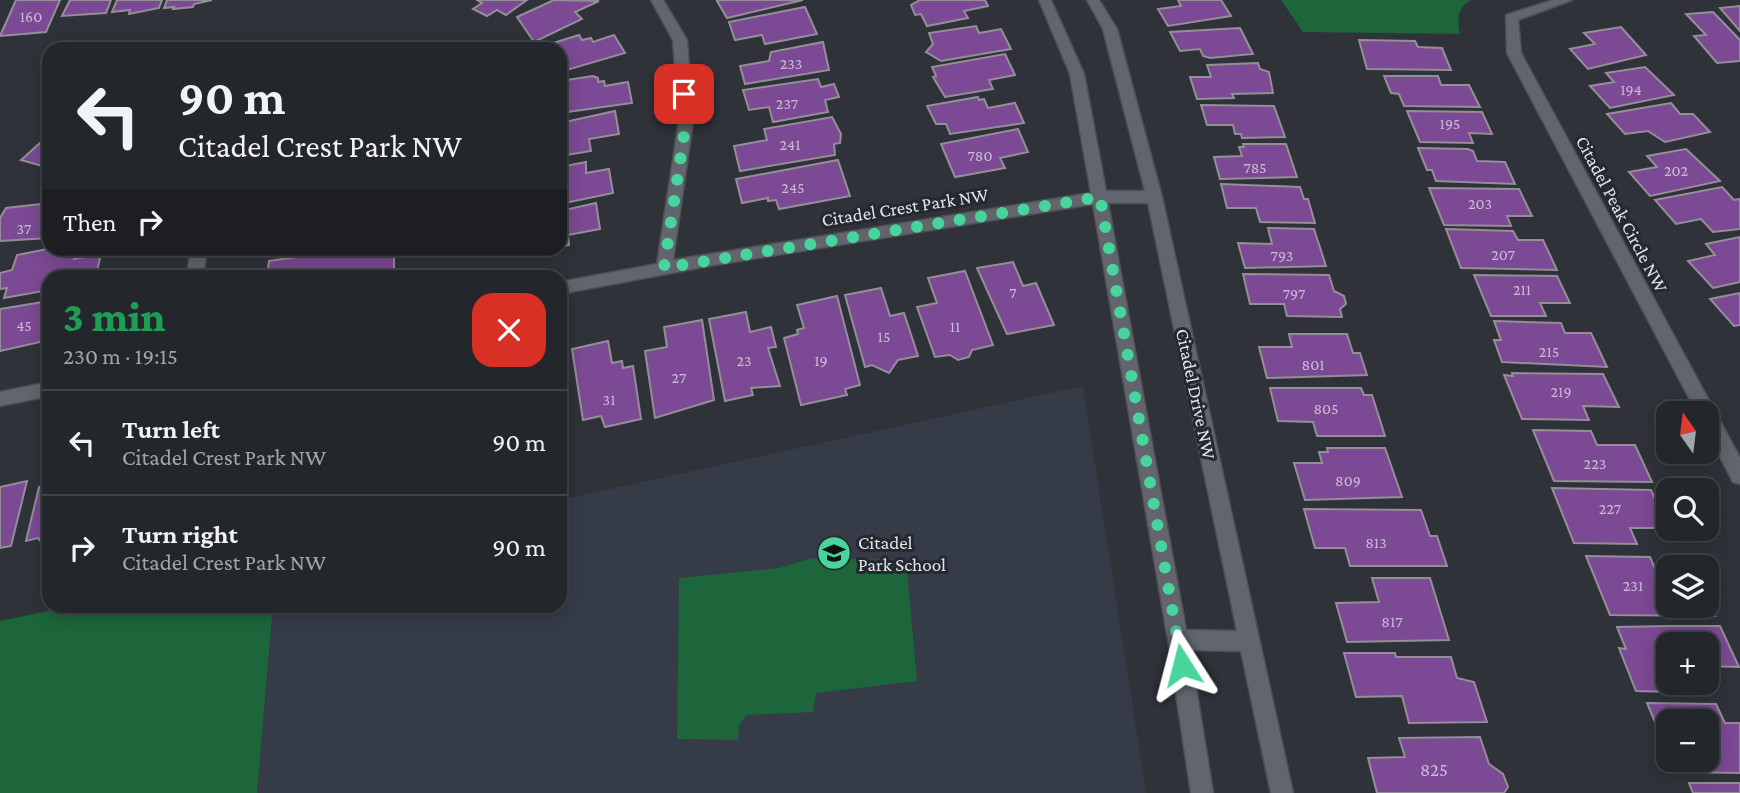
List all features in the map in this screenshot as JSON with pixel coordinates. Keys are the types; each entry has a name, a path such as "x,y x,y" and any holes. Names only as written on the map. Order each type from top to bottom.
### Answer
{"street":[{"path":"657,0 680,40 686,121 664,268"},
{"path":"1045,0 1077,74 1178,640 1202,793"},
{"name":"Citadel Drive NW","path":"1093,0 1110,29 1154,197 1282,793"},
{"name":"Citadel Peak Circle NW","path":"1566,0 1511,18 1514,53 1740,476"},
{"name":"Citadel Crest Park NW","path":"567,287 664,268 1100,197 1154,197"},
{"path":"0,399 42,390"},
{"path":"1178,640 1248,641"}],"shaded area":[{"name":"Citadel Park School","path":"1083,386 1146,793 257,793 272,613 567,613 567,498"}],"green space":[{"path":"1281,0 1471,0 1463,6 1459,15 1460,34 1303,32"},
{"path":"812,558 906,560 917,681 816,693 813,712 747,715 739,725 738,740 677,739 679,578 779,568"},
{"path":"42,612 272,613 257,793 0,793 0,621"}],"building":[{"path":"16,0 60,0 46,32 0,36"},
{"path":"70,0 111,0 106,13 62,16"},
{"path":"117,0 162,0 159,8 129,14 130,10 112,12"},
{"path":"167,0 212,0 194,4 193,7 173,9 174,7 164,8"},
{"path":"477,0 527,0 506,15 497,10 487,16 473,9 482,3"},
{"path":"554,0 599,1 575,12 582,19 534,42 517,17"},
{"path":"719,0 803,0 727,18 717,1"},
{"path":"920,0 985,0 988,6 964,11 968,18 927,26 921,14 915,15 911,5"},
{"path":"1178,0 1221,0 1231,16 1168,26 1158,9 1181,6"},
{"path":"1740,6 1740,31 1720,8"},
{"path":"805,7 817,34 765,44 762,35 735,40 729,22"},
{"path":"1713,12 1740,40 1740,61 1717,63 1694,36 1706,35 1686,14"},
{"path":"976,26 979,33 1001,29 1011,49 941,61 926,52 933,44 929,33"},
{"path":"1621,27 1646,55 1588,69 1570,49 1595,44 1584,33"},
{"path":"1240,28 1253,54 1210,58 1203,56 1200,49 1180,51 1170,32"},
{"path":"579,35 582,40 591,38 593,42 614,35 625,53 567,70 567,42 556,42"},
{"path":"1359,40 1415,41 1418,47 1442,48 1451,70 1367,69"},
{"path":"823,42 829,70 745,84 740,66 769,61 771,52"},
{"path":"1005,54 1015,75 989,80 993,89 945,97 933,77 936,76 932,67"},
{"path":"1258,63 1260,69 1269,72 1273,93 1232,94 1234,98 1197,99 1190,77 1211,77 1207,65"},
{"path":"1645,67 1674,95 1610,108 1590,86 1614,82 1606,73"},
{"path":"593,76 598,78 598,82 604,81 605,86 628,82 632,103 567,112 567,80"},
{"path":"1384,76 1438,76 1441,85 1469,85 1480,107 1404,106 1399,94 1391,93"},
{"path":"818,79 821,87 834,84 839,97 825,100 828,112 773,122 769,107 749,110 743,90"},
{"path":"978,97 979,100 984,99 988,108 1015,103 1024,123 950,134 946,124 936,124 927,106"},
{"path":"1671,103 1680,114 1693,114 1710,132 1665,142 1648,131 1625,134 1607,114"},
{"path":"1201,105 1274,106 1285,137 1242,138 1241,134 1235,134 1233,125 1207,125"},
{"path":"615,111 619,134 589,139 591,151 567,155 567,121"},
{"path":"1407,111 1482,112 1492,134 1469,133 1473,143 1420,142"},
{"path":"832,117 841,134 840,143 834,144 835,155 740,171 734,146 767,140 764,129"},
{"path":"1018,129 1028,152 1000,158 1005,168 955,177 941,144"},
{"path":"41,142 42,166 21,160"},
{"path":"1243,144 1286,144 1297,177 1220,179 1214,157 1242,156 1239,147 1244,147"},
{"path":"1418,148 1468,149 1473,151 1477,161 1505,162 1515,184 1436,181 1432,170 1427,170"},
{"path":"1686,149 1720,181 1650,196 1629,172 1657,167 1647,156"},
{"path":"838,160 850,196 779,209 776,200 768,201 768,198 742,203 736,179"},
{"path":"586,162 586,173 609,169 613,193 567,203 567,166"},
{"path":"1221,184 1300,187 1304,199 1308,199 1315,223 1260,222 1256,208 1227,208"},
{"path":"1722,187 1734,200 1740,199 1740,229 1713,232 1701,219 1676,224 1655,200"},
{"path":"1429,188 1519,189 1532,216 1507,216 1511,226 1444,225"},
{"path":"596,203 600,229 568,235 567,245 567,209"},
{"path":"42,204 42,238 0,241 0,218 6,208"},
{"path":"1268,228 1314,229 1326,266 1245,268 1238,243 1272,244"},
{"path":"1446,229 1513,231 1518,240 1543,240 1557,270 1461,268"},
{"path":"1740,237 1740,282 1713,288 1688,261 1715,255 1706,244"},
{"path":"42,250 42,256 75,256 74,259 101,256 97,270 42,270 42,291 4,298 7,288 0,289 0,273 12,270 17,255"},
{"path":"303,256 394,256 394,270 268,270 269,261"},
{"path":"1013,262 1023,286 1036,283 1054,325 1007,334 977,268"},
{"path":"965,271 993,345 972,350 969,357 958,360 950,355 935,357 917,307 937,303 928,278"},
{"path":"1243,274 1329,275 1334,291 1344,296 1346,304 1340,309 1342,317 1287,316 1284,304 1250,304"},
{"path":"1474,275 1557,276 1570,303 1540,303 1546,316 1491,316"},
{"path":"881,288 890,316 904,313 918,356 898,360 889,373 872,365 865,367 845,295"},
{"path":"1740,293 1740,325 1734,326 1710,299"},
{"path":"837,296 860,385 845,389 847,395 801,405 784,338 798,334 797,330 804,328 797,305"},
{"path":"42,302 42,342 0,351 0,309"},
{"path":"746,312 750,332 771,327 776,347 768,348 780,386 751,388 753,395 725,401 709,319"},
{"path":"702,320 714,400 655,418 645,351 667,347 664,327"},
{"path":"1494,321 1561,323 1565,333 1591,333 1607,367 1502,362 1494,340 1501,340"},
{"path":"1289,334 1347,334 1353,353 1360,353 1367,375 1267,378 1259,347 1292,347"},
{"path":"608,341 612,363 622,361 623,368 633,366 641,419 605,427 601,416 583,420 572,349"},
{"path":"1512,373 1603,374 1619,407 1583,406 1589,420 1522,419 1504,375 1513,376"},
{"path":"1270,388 1361,388 1364,395 1372,395 1385,436 1317,436 1313,422 1278,421"},
{"path":"1533,430 1591,431 1597,445 1635,445 1652,482 1554,481"},
{"path":"1327,448 1385,448 1402,497 1305,500 1294,463 1322,463 1319,452 1328,452"},
{"path":"27,481 11,546 0,548 0,487"},
{"path":"42,486 42,543 38,538 26,541 39,487"},
{"path":"1552,488 1651,490 1656,501 1656,528 1630,528 1637,544 1574,543"},
{"path":"1304,509 1421,510 1430,536 1437,536 1447,566 1350,566 1345,548 1315,548"},
{"path":"1586,556 1650,557 1656,571 1656,615 1610,615"},
{"path":"1372,578 1430,578 1449,640 1347,642 1336,603 1379,602"},
{"path":"1720,626 1739,667 1719,666 1719,632 1656,632 1656,692 1636,691 1619,648 1626,649 1617,627"},
{"path":"1344,653 1451,657 1457,678 1474,682 1487,722 1409,723 1402,696 1356,697"},
{"path":"1647,703 1716,704 1718,709 1656,709 1656,724"},
{"path":"1719,710 1725,723 1740,723 1740,773 1675,772 1719,772"},
{"path":"1480,737 1489,764 1503,774 1508,787 1504,793 1377,793 1368,758 1405,757 1399,738"},
{"path":"1689,783 1740,783 1740,793 1693,793"}],"place":[{"name":"Citadel Park School","path":"834,553"}],"route":[{"path":"684,94 686,121 664,268 1100,197 1182,665"}]}
